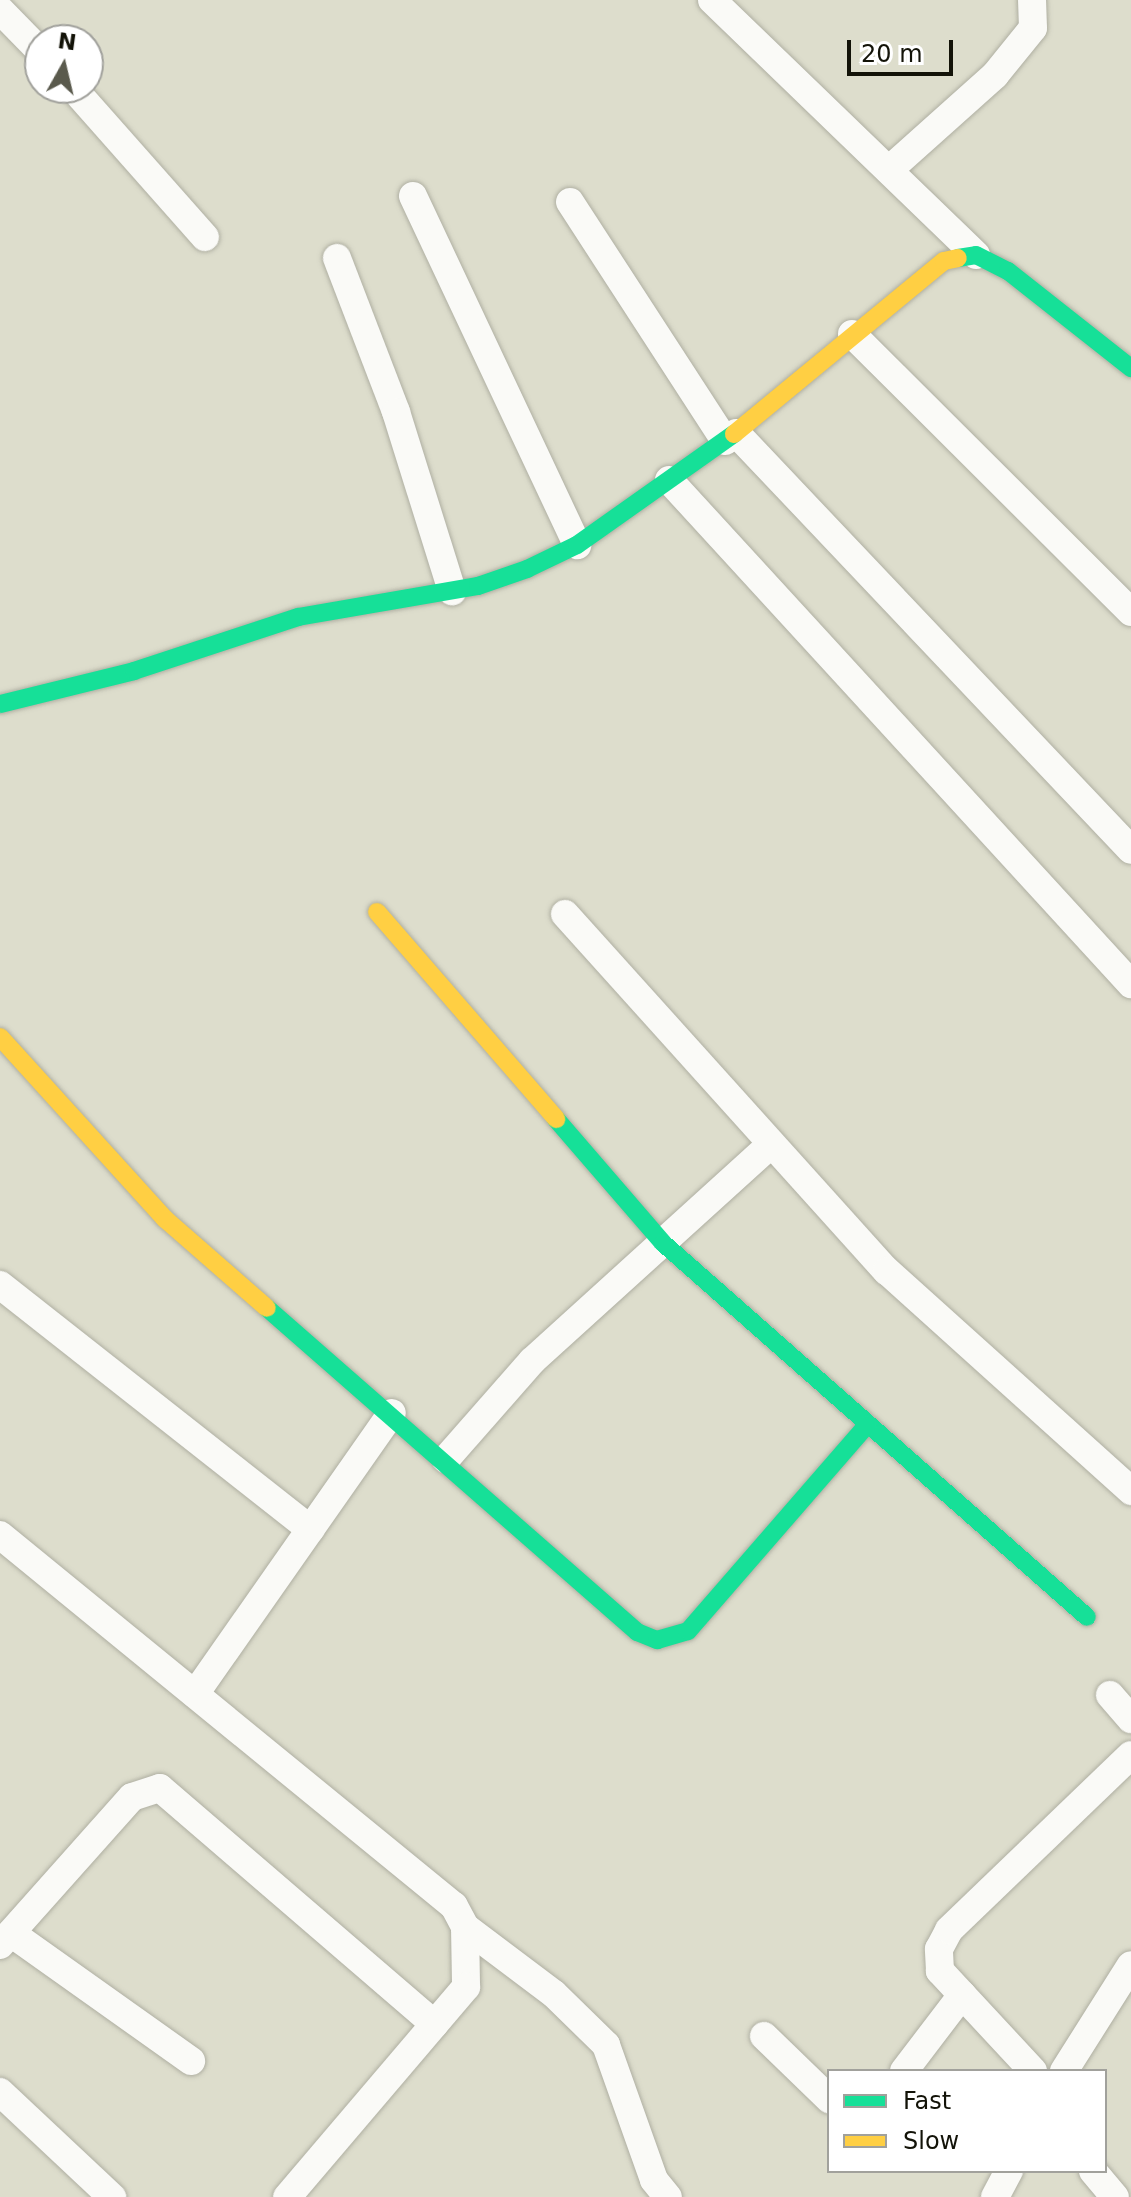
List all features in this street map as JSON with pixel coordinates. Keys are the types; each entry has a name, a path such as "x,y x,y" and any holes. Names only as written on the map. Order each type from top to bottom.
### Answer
{"street":[{"path":"712,0 976,255 1008,271 1131,368"},
{"path":"890,169 995,75 1033,28 1032,0"},
{"path":"0,10 24,35"},
{"path":"87,104 205,237"},
{"path":"413,196 577,545"},
{"path":"570,202 730,437 1131,850"},
{"path":"0,704 134,671 298,617 452,591 577,545 730,437 909,283 944,261 976,255"},
{"path":"337,258 396,412 452,591"},
{"path":"852,334 1131,612"},
{"path":"669,480 1131,984"},
{"path":"377,912 663,1243 1087,1617"},
{"path":"565,914 770,1145 887,1271 1131,1491"},
{"path":"0,1037 165,1219 446,1459 637,1632 674,1639 868,1424"},
{"path":"446,1459 532,1361 770,1145"},
{"path":"0,1285 310,1529"},
{"path":"195,1694 392,1413"},
{"path":"0,1535 454,1906 465,1927 554,1994 606,2045 654,2180 668,2197"},
{"path":"1110,1695 1131,1719"},
{"path":"1031,2069 962,1995 937,1961 949,1930 1131,1755"},
{"path":"191,2061 6,1939 132,1797 160,1788 434,2024"},
{"path":"287,2197 466,1987 465,1927"},
{"path":"1065,2069 1126,1985"},
{"path":"906,2069 962,1995"},
{"path":"764,2036 827,2097"},
{"path":"0,2092 95,2192"},
{"path":"1095,2173 1115,2197"}],"traffic: fast":[{"path":"958,258 976,255 1008,271 1131,368"},
{"path":"0,704 134,671 298,617 478,586 527,569 577,545 734,434"},
{"path":"556,1119 663,1243 1087,1617"},
{"path":"267,1308 637,1632 657,1640 688,1631 868,1424"}],"traffic: slow":[{"path":"734,434 944,261 958,258"},
{"path":"377,912 556,1119"},
{"path":"0,1037 165,1219 267,1308"}]}
